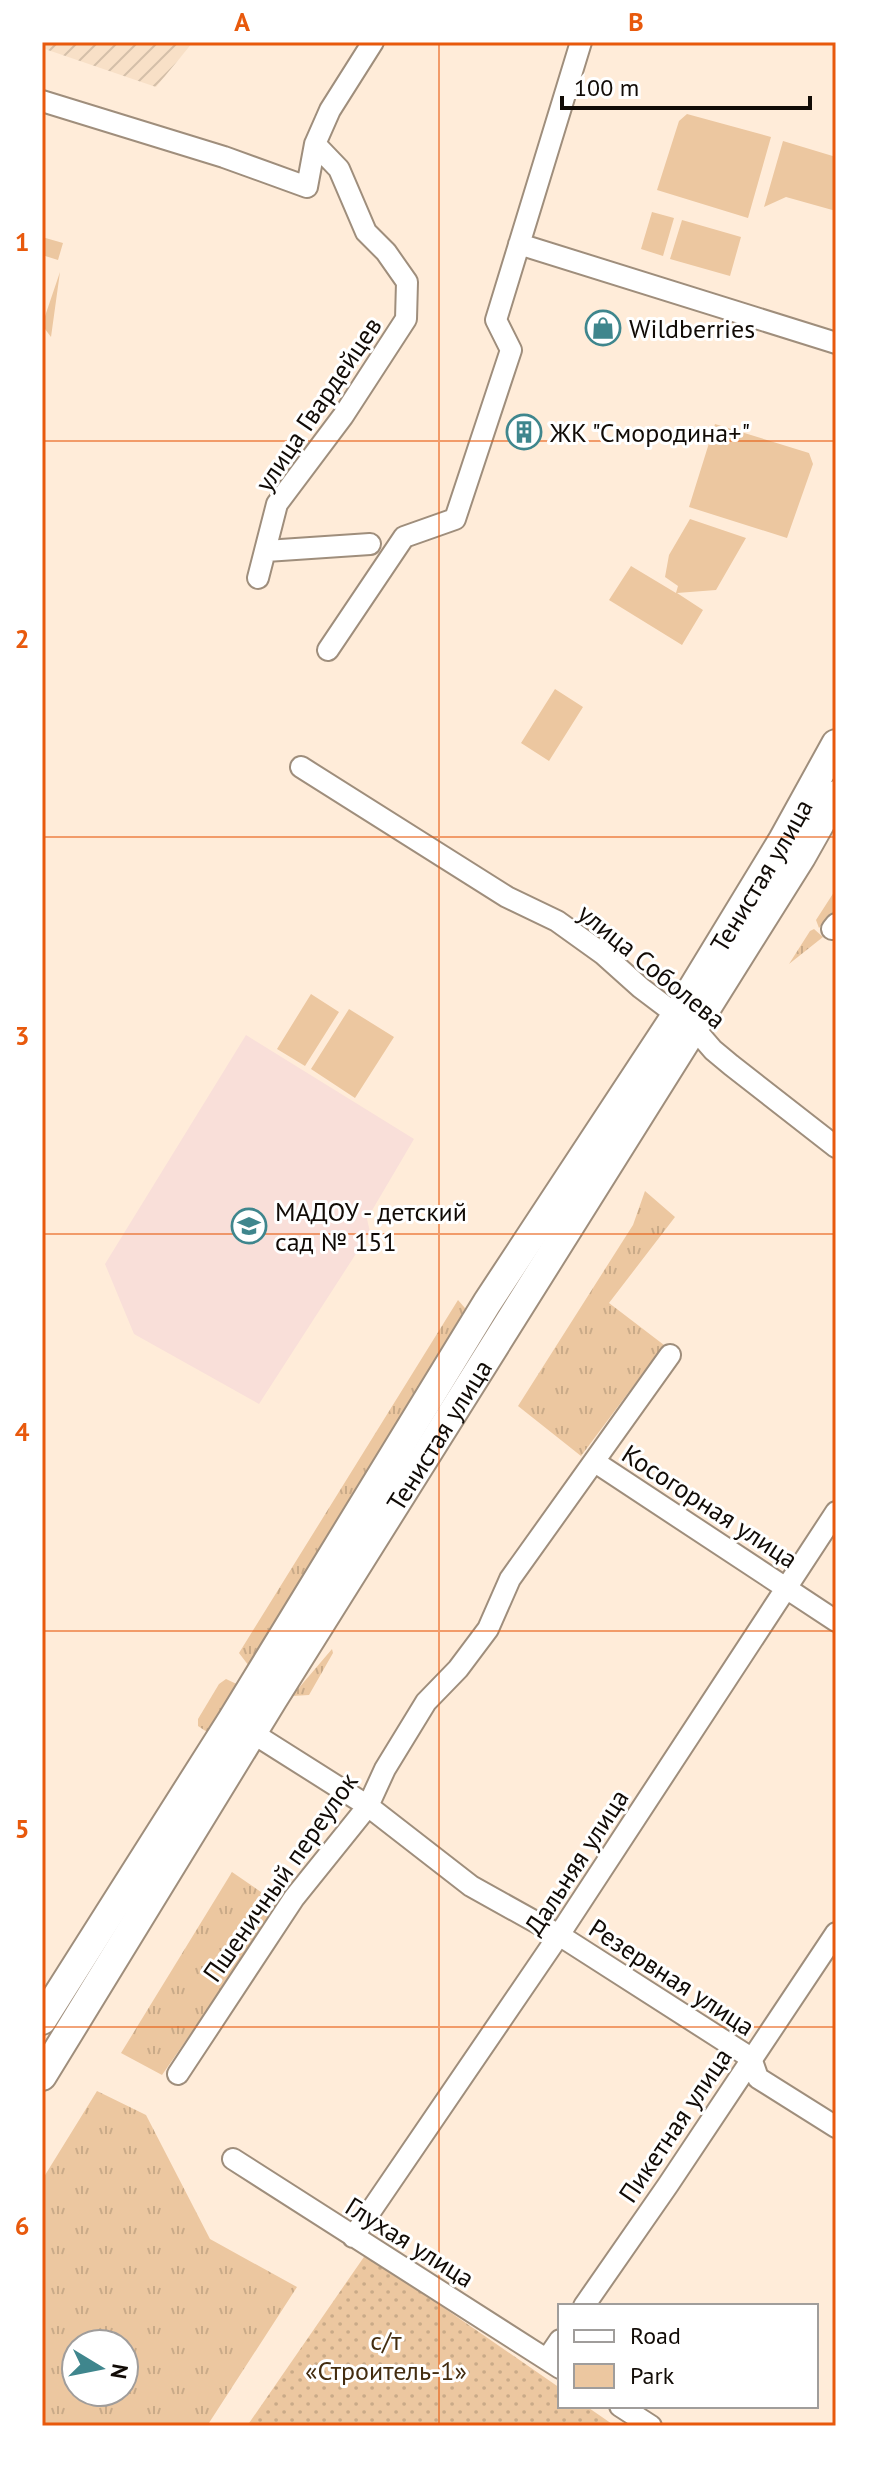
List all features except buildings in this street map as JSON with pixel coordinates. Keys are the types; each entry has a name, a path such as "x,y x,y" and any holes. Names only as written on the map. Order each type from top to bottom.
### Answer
{"main road":[{"name":"Тенистая улица","path":"685,1021 836,744"},
{"name":"Тенистая улица","path":"42,2076 495,1290 801,857 836,795"},
{"name":"Тенистая улица","path":"42,2020 242,1726"}],"street":[{"path":"42,101 224,157 307,187 315,144 330,110 373,42"},
{"path":"328,650 404,537 455,519 511,350 496,320 581,42"},
{"name":"улица Гвардейцев","path":"258,578 277,504 343,416 406,319 407,282 386,252 366,232 339,169 315,144"},
{"path":"519,244 836,343"},
{"path":"266,551 370,544"},
{"name":"улица Соболева","path":"301,767 507,897 557,921 603,954 685,1021 713,1050 836,1147"},
{"name":"Пшеничный переулок","path":"178,2074 294,1898 368,1806 385,1769 426,1702 458,1669 488,1629 510,1579 670,1355"},
{"name":"Косогорная улица","path":"595,1462 836,1621"},
{"name":"Дальняя улица","path":"353,2237 559,1935 836,1512"},
{"name":"Резервная улица","path":"242,1726 368,1806 471,1886 559,1935 751,2058 758,2078 836,2127"},
{"name":"Пикетная улица","path":"585,2304 836,1933"},
{"name":"Глухая улица","path":"233,2159 553,2364"},
{"path":"623,2408 651,2426"}],"shaded area":[{"path":"42,42 193,42 156,87 42,48"},
{"name":"МАДОУ - детский сад № 151","path":"246,1035 414,1139 367,1219 370,1232 259,1404 134,1334 105,1264"}],"green space":[{"path":"687,114 771,137 748,218 657,190 679,121"},
{"path":"783,141 836,157 836,211 786,197 764,207"},
{"path":"652,212 674,218 663,256 641,249"},
{"path":"682,220 741,237 730,276 670,259"},
{"path":"42,237 63,243 58,260 42,255"},
{"path":"60,272 51,337 42,325"},
{"path":"715,424 809,453 813,464 787,538 689,507"},
{"path":"690,519 746,538 716,590 677,593 703,610 682,645 609,600 631,566 676,593 678,586 665,577 669,555"},
{"path":"555,689 583,707 549,761 521,743"},
{"path":"836,889 836,909 819,928 816,920"},
{"path":"814,929 823,937 789,964 810,931"},
{"path":"311,994 339,1012 305,1066 277,1049"},
{"path":"349,1009 394,1037 355,1098 311,1069"},
{"path":"645,1191 675,1217 609,1303 664,1345 581,1456 518,1406 633,1225"},
{"path":"458,1300 471,1315 252,1670 239,1653"},
{"path":"332,1649 333,1653 309,1695 292,1696"},
{"path":"226,1679 243,1687 213,1736 198,1726 198,1719 219,1684"},
{"path":"232,1872 280,1905 162,2075 121,2053"},
{"path":"97,2091 146,2115 210,2239 297,2287 207,2426 42,2426 42,2180"},
{"name":"с/т «Строитель-1»","path":"366,2254 558,2387 558,2408 589,2408 615,2426 247,2426"}],"place":[{"name":"Wildberries","path":"603,328"},
{"name":"ЖК \"Смородина+\"","path":"524,432"},
{"name":"МАДОУ - детский сад № 151","path":"249,1226"}]}
